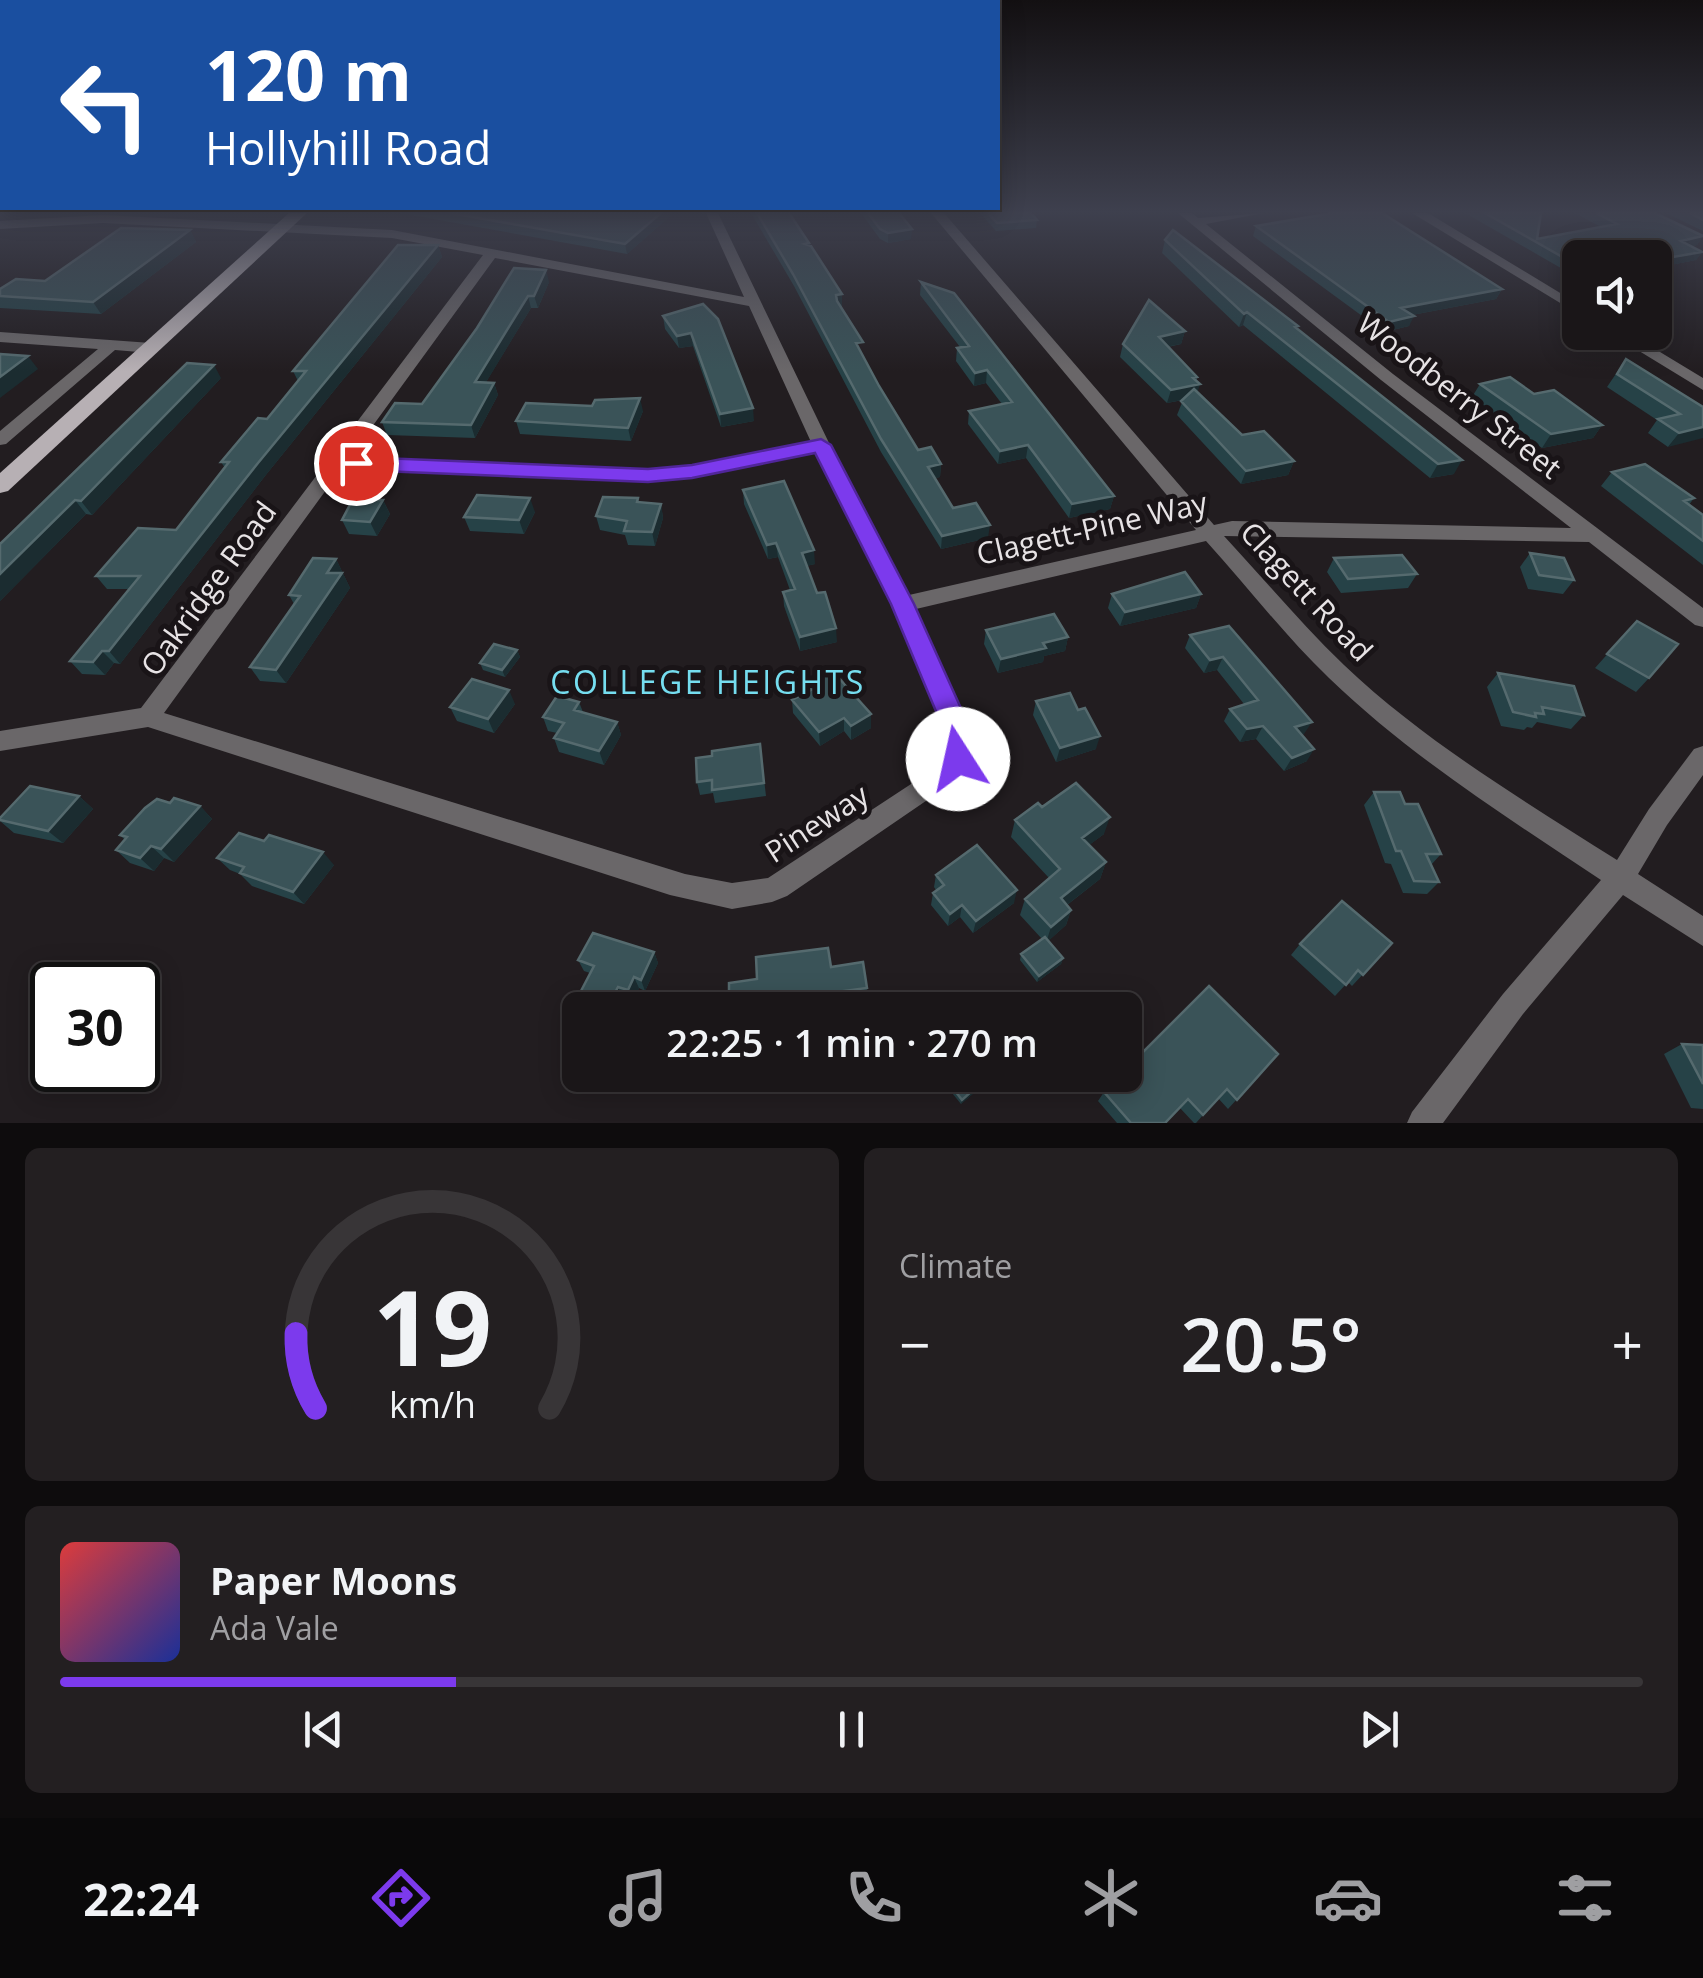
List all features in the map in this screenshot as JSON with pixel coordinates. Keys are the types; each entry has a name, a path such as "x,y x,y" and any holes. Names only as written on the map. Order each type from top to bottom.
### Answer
{"main road":[{"path":"0,486 242,265"}],"street":[{"name":"Oakridge Road","path":"148,717 482,265"},
{"path":"562,265 754,302"},
{"name":"Pineway","path":"0,741 148,717 654,878 714,894 752,896 778,887 949,772 958,759 959,735 902,604 821,445 737,265"},
{"name":"Clagett Road","path":"982,265 1296,632 1387,716 1512,808 1703,932"},
{"name":"Woodberry Street","path":"1248,265 1703,620"},
{"path":"1505,265 1562,300"},
{"path":"0,337 151,348"},
{"path":"0,440 112,345"},
{"path":"1645,350 1703,385"},
{"path":"336,462 648,476 706,469 821,445"},
{"name":"Clagett-Pine Way","path":"902,604 1209,532 1255,527 1596,535"},
{"path":"1423,1123 1514,1004 1620,879 1658,817 1703,756"}],"building":[{"path":"67,265 142,265 93,302 0,296 0,289 16,279 45,281"},
{"path":"381,265 421,265 109,651 102,651 93,662 70,661 140,576 96,576 138,528 176,530 229,462 221,462 258,418 267,419 306,371 293,371"},
{"path":"788,265 824,265 842,294 836,295 837,301 863,342 856,343 879,386 918,450 931,447 941,464 928,467 953,508 976,503 990,525 942,536 881,439"},
{"path":"1192,265 1219,265 1462,460 1438,464 1247,312 1244,314"},
{"path":"1311,265 1465,265 1502,289 1401,308 1414,316 1389,322"},
{"path":"514,268 546,270 534,296 528,296 475,382 494,383 471,425 382,422 395,403 422,404"},
{"path":"921,282 954,293 1114,496 1072,504 1028,445 1000,451 969,411 1012,402 987,370 975,373 957,348 969,346"},
{"path":"1149,300 1185,331 1159,337 1200,384 1171,390 1123,344"},
{"path":"703,304 718,319 753,408 720,414 691,333 677,336 663,316"},
{"path":"0,354 28,356 0,377"},
{"path":"1626,359 1703,407 1703,427 1679,433 1658,419 1680,414 1617,374"},
{"path":"187,363 214,365 81,501 75,500 0,574 0,544"},
{"path":"1510,377 1534,394 1554,390 1602,425 1551,434 1480,384"},
{"path":"1194,389 1242,435 1264,431 1294,461 1246,471 1181,401"},
{"path":"640,398 628,428 516,421 526,403 592,406 595,400"},
{"path":"1645,464 1694,498 1684,501 1703,515 1703,541 1612,472"},
{"path":"784,481 814,550 802,553 817,593 825,592 836,628 800,637 783,592 795,589 776,543 767,545 743,490"},
{"path":"355,495 379,496 376,500 383,500 370,522 342,520"},
{"path":"477,495 530,498 519,520 464,517"},
{"path":"603,497 638,498 637,502 661,504 652,532 624,531 627,521 596,516"},
{"path":"1530,553 1564,558 1574,580 1539,575"},
{"path":"1402,555 1417,574 1348,579 1334,558"},
{"path":"313,558 336,559 327,573 342,573 276,670 250,667 300,596 289,595"},
{"path":"1185,572 1201,594 1125,612 1112,594"},
{"path":"1054,614 1068,637 1043,643 1046,648 1001,659 986,630"},
{"path":"1637,621 1678,644 1649,678 1607,654"},
{"path":"1229,626 1312,722 1295,727 1314,749 1292,758 1263,726 1247,729 1230,709 1258,700 1223,657 1210,660 1190,635"},
{"path":"494,644 517,650 502,670 480,663"},
{"path":"830,668 871,714 851,726 844,718 819,732 792,700 811,690 804,682"},
{"path":"1498,673 1574,686 1584,715 1542,707 1544,714 1535,713 1536,717 1513,712"},
{"path":"472,679 509,690 488,719 450,707"},
{"path":"1070,693 1078,710 1085,708 1100,736 1060,748 1036,701"},
{"path":"557,696 579,702 574,710 617,722 599,751 554,738 564,723 543,717"},
{"path":"760,744 764,783 712,790 712,780 697,782 696,758 712,756 712,751"},
{"path":"1076,783 1110,817 1082,838 1106,862 1061,898 1071,910 1051,927 1025,899 1060,869 1015,820"},
{"path":"30,786 79,796 48,831 0,820"},
{"path":"1374,792 1400,792 1405,804 1418,804 1441,854 1426,854 1439,882 1414,881 1401,851 1396,851"},
{"path":"174,798 200,806 161,849 151,846 140,858 116,850 127,837 120,835 145,808 157,799 170,803"},
{"path":"239,833 264,841 269,835 323,852 293,892 240,873 244,867 217,858"},
{"path":"977,845 1017,890 976,921 962,905 950,914 933,893 944,885 936,875"},
{"path":"1342,901 1392,943 1363,975 1358,970 1346,985 1300,944"},
{"path":"593,933 654,952 641,980 634,977 628,990 618,987 615,992 580,992 594,966 578,960"},
{"path":"1045,937 1063,958 1039,976 1021,954"},
{"path":"828,948 831,967 863,962 867,988 836,992 729,992 729,983 757,979 756,957"},
{"path":"1209,986 1278,1054 1237,1100 1227,1089 1203,1115 1188,1099 1165,1123 1131,1123 1104,1092 1142,1092 1142,1053"},
{"path":"1682,1044 1703,1045 1703,1084"}],"district":[{"name":"COLLEGE HEIGHTS","path":"708,683"}],"route":[{"path":"356,463 648,476 821,445 902,604 940,690 959,735 958,759"}]}
